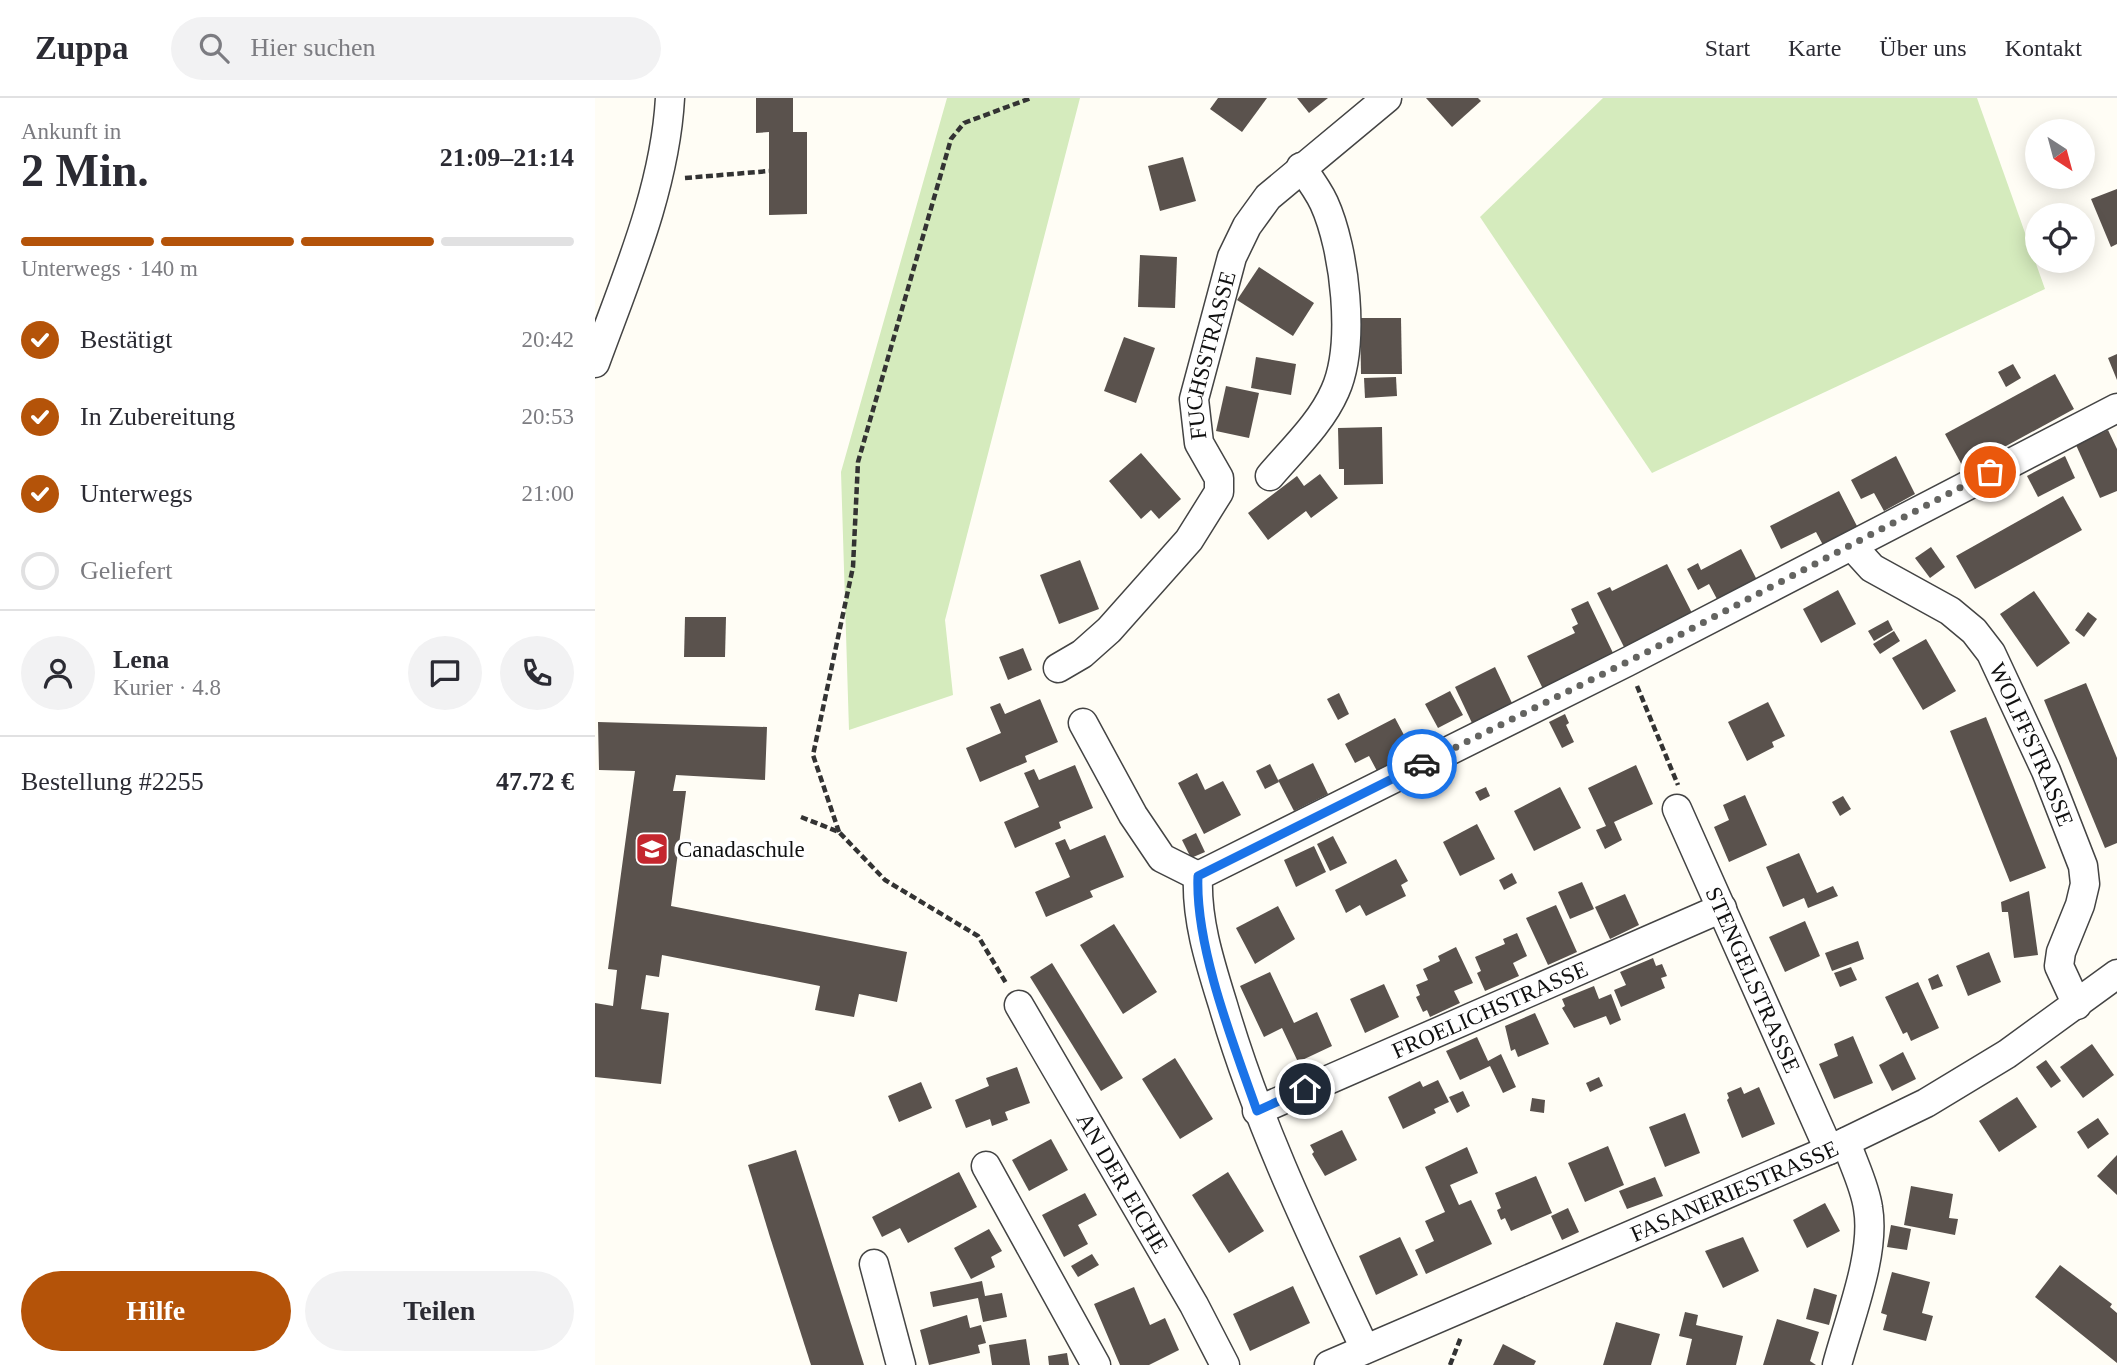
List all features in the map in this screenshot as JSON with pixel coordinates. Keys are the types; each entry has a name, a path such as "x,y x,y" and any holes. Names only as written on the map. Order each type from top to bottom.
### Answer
{"street":[{"path":"595,363 627,278 656,181 667,140 670,98"},
{"name":"FUCHSSTRASSE","path":"1058,668 1082,654 1109,630 1189,540 1219,492 1219,478 1199,443 1194,421 1194,400 1232,257 1247,226 1268,197 1387,98"},
{"path":"1270,476 1319,418 1343,373 1346,339 1341,262 1333,227 1323,201 1301,167"},
{"path":"1198,876 1627,662 2117,408"},
{"name":"WOLFFSTRASSE","path":"1852,546 1872,568 1950,611 1974,631 2006,680 2083,866 2085,884 2080,905 2061,951 2059,967 2077,1005"},
{"path":"1083,723 1133,815 1162,858 1198,876"},
{"name":"STENGELSTRASSE","path":"1677,809 1722,908 1868,1205 1868,1248 1837,1365"},
{"path":"1198,876 1197,900 1201,922 1238,1056 1345,1360"},
{"name":"FROELICHSTRASSE","path":"1257,1111 1722,908"},
{"name":"FASANERIESTRASSE","path":"1345,1360 1837,1146 1926,1103 2007,1054 2117,974"},
{"name":"AN DER EICHE","path":"1019,1005 1194,1306 1225,1365"},
{"path":"986,1166 1096,1365"},
{"path":"874,1264 901,1365"}],"path":[{"path":"839,832 813,755 853,567 858,462 951,139 964,123 1031,98"},
{"path":"656,181 769,171"},
{"path":"1627,662 1674,774"},
{"path":"801,817 839,832 885,880 978,936 1019,1005"}],"green space":[{"path":"947,98 1080,98 945,620 953,695 849,730 841,472"},
{"path":"1603,98 1977,98 2025,233 2025,273 2039,273 2045,289 1652,473 1480,217"}],"building":[{"path":"756,98 793,98 793,132 807,132 807,214 769,215 769,132 756,133"},
{"path":"1218,98 1267,98 1242,132 1210,109"},
{"path":"1297,98 1328,98 1309,113"},
{"path":"1426,98 1478,98 1481,101 1452,127"},
{"path":"1183,157 1196,201 1160,211 1148,166"},
{"path":"2117,189 2117,244 2111,247 2095,203 2091,199"},
{"path":"1140,255 1177,257 1175,308 1138,307"},
{"path":"1259,267 1314,303 1293,336 1237,300"},
{"path":"1360,318 1401,318 1402,374 1361,374"},
{"path":"1124,337 1155,348 1136,403 1104,391"},
{"path":"2117,354 2117,380 2108,358"},
{"path":"1256,357 1296,364 1291,395 1251,388"},
{"path":"2013,364 2021,378 2006,387 1998,372"},
{"path":"2055,374 2074,409 1964,469 1945,434"},
{"path":"1396,377 1397,396 1365,398 1364,378"},
{"path":"1226,386 1259,393 1249,438 1216,431"},
{"path":"1382,427 1383,484 1344,485 1344,469 1339,469 1338,428"},
{"path":"2108,430 2117,449 2117,491 2100,498 2076,445"},
{"path":"1141,453 1181,499 1159,519 1151,510 1141,519 1109,481"},
{"path":"1896,456 1915,494 1884,511 1874,493 1861,499 1851,480"},
{"path":"2065,456 2075,478 2038,497 2027,476"},
{"path":"1320,474 1338,498 1311,518 1306,511 1268,540 1248,513 1297,476 1304,486"},
{"path":"1839,491 1858,528 1823,545 1816,532 1781,549 1770,526"},
{"path":"2063,496 2082,530 1975,589 1956,556"},
{"path":"1931,547 1945,567 1930,578 1915,558"},
{"path":"1741,549 1757,580 1718,601 1709,584 1698,590 1687,569 1698,563 1701,570"},
{"path":"1080,560 1099,609 1059,624 1040,575"},
{"path":"1667,564 1692,613 1624,647 1597,593 1610,587 1612,591"},
{"path":"1838,590 1856,624 1821,643 1803,609"},
{"path":"2034,591 2070,643 2037,667 2000,614"},
{"path":"1588,601 1614,655 1543,689 1527,656 1575,633 1572,627 1578,624 1571,609"},
{"path":"2088,612 2097,619 2084,637 2075,630"},
{"path":"685,617 726,617 725,657 684,657"},
{"path":"1888,620 1893,630 1874,641 1868,631"},
{"path":"1894,631 1900,641 1880,654 1873,644"},
{"path":"1926,639 1956,691 1923,710 1892,658"},
{"path":"1023,648 1032,670 1008,680 999,657"},
{"path":"1495,667 1512,703 1472,723 1455,687"},
{"path":"2086,683 2117,758 2117,843 2105,848 2044,700"},
{"path":"1450,691 1463,715 1438,728 1425,704"},
{"path":"1339,693 1349,714 1338,720 1327,699"},
{"path":"1040,699 1058,742 1025,756 1027,762 980,782 966,748 1001,733 990,707 1000,703 1005,714"},
{"path":"1768,702 1785,736 1772,742 1774,747 1747,761 1728,722"},
{"path":"1565,714 1569,723 1566,725 1574,742 1562,748 1549,722"},
{"path":"1986,717 2046,868 2010,882 1950,731"},
{"path":"1395,718 1413,752 1377,771 1369,756 1355,763 1345,744"},
{"name":"Canadaschule","path":"598,722 767,727 765,780 676,775 673,791 686,791 671,906 907,952 897,1002 859,994 854,1017 815,1010 820,986 662,955 659,977 646,975 641,1009 669,1013 661,1084 595,1077 595,1003 613,1006 617,970 608,969 635,771 599,770"},
{"path":"1313,763 1328,794 1294,811 1278,780"},
{"path":"1270,764 1279,782 1265,789 1256,771"},
{"path":"1075,765 1093,808 1059,822 1061,828 1015,848 1004,822 1039,807 1024,773 1034,769 1039,780"},
{"path":"1636,765 1653,804 1614,822 1622,840 1605,849 1596,830 1606,826 1588,788"},
{"path":"1197,773 1205,790 1223,781 1241,815 1204,834 1178,783"},
{"path":"1486,787 1490,796 1480,801 1475,792"},
{"path":"1560,787 1581,828 1534,851 1514,811"},
{"path":"1745,795 1767,845 1729,862 1714,827 1729,820 1723,805"},
{"path":"1843,796 1851,809 1840,816 1832,802"},
{"path":"1477,824 1495,859 1460,876 1443,842"},
{"path":"1196,833 1205,852 1191,858 1182,840"},
{"path":"1105,835 1124,877 1090,891 1093,897 1046,917 1035,892 1070,877 1055,843 1065,839 1070,850"},
{"path":"1333,836 1347,863 1330,871 1317,844"},
{"path":"1314,846 1326,872 1296,887 1284,860"},
{"path":"1799,853 1817,893 1833,886 1838,896 1808,908 1804,898 1783,907 1766,867"},
{"path":"1396,859 1408,881 1401,885 1406,896 1366,916 1360,905 1346,913 1335,890"},
{"path":"1512,873 1517,883 1504,890 1499,880"},
{"path":"1582,882 1594,909 1570,919 1558,892"},
{"path":"2029,891 2038,955 2014,958 2008,912 2002,912 2001,902"},
{"path":"1625,894 1639,925 1610,939 1595,907"},
{"path":"1556,905 1577,952 1548,965 1526,918"},
{"path":"1278,906 1295,939 1255,964 1236,928"},
{"path":"1805,921 1820,956 1785,972 1769,937"},
{"path":"1114,924 1157,992 1123,1014 1080,945"},
{"path":"1517,933 1527,956 1513,963 1519,976 1485,991 1477,973 1481,971 1475,957 1505,944 1503,939"},
{"path":"1858,941 1864,959 1832,971 1825,953"},
{"path":"1456,947 1473,983 1454,991 1460,1003 1430,1017 1427,1010 1423,1012 1416,997 1420,995 1416,985 1428,980 1423,969 1440,961 1438,956"},
{"path":"1989,952 2001,982 1968,996 1956,966"},
{"path":"1653,958 1656,966 1662,964 1667,976 1661,978 1665,988 1621,1007 1614,990 1626,985 1620,972"},
{"path":"1052,963 1123,1078 1101,1091 1030,977"},
{"path":"1851,967 1857,980 1840,987 1834,973"},
{"path":"1270,972 1294,1023 1317,1012 1332,1046 1298,1062 1282,1028 1264,1037 1240,986"},
{"path":"1938,974 1943,986 1932,990 1928,979"},
{"path":"1918,982 1939,1028 1911,1041 1907,1032 1903,1034 1885,997"},
{"path":"1384,984 1399,1017 1365,1033 1350,999"},
{"path":"1594,986 1599,999 1611,994 1621,1020 1610,1025 1606,1016 1574,1028 1562,1008 1565,1006 1562,999"},
{"path":"1535,1013 1549,1044 1518,1057 1515,1049 1511,1051 1505,1026"},
{"path":"1853,1036 1873,1083 1834,1099 1819,1064 1838,1056 1834,1044"},
{"path":"1477,1037 1488,1061 1501,1054 1516,1087 1503,1093 1490,1066 1460,1080 1446,1051"},
{"path":"2092,1044 2114,1075 2083,1098 2060,1067"},
{"path":"1903,1052 1916,1079 1892,1091 1879,1065"},
{"path":"1175,1058 1213,1119 1180,1139 1142,1079"},
{"path":"2046,1060 2061,1081 2051,1088 2036,1067"},
{"path":"1017,1067 1030,1103 1005,1112 1008,1120 992,1126 990,1119 966,1128 955,1100 989,1086 986,1078"},
{"path":"1599,1077 1603,1086 1590,1092 1586,1083"},
{"path":"1438,1080 1449,1102 1434,1109 1436,1113 1403,1129 1388,1097 1420,1081 1423,1087"},
{"path":"921,1082 932,1108 899,1122 888,1096"},
{"path":"1741,1087 1744,1094 1759,1087 1775,1124 1742,1138 1727,1100 1727,1093"},
{"path":"1463,1091 1470,1106 1457,1113 1449,1097"},
{"path":"2017,1097 2037,1127 1999,1152 1979,1121"},
{"path":"1532,1098 1545,1100 1544,1113 1530,1111"},
{"path":"1685,1113 1700,1153 1665,1167 1649,1127"},
{"path":"2098,1118 2109,1134 2088,1149 2077,1132"},
{"path":"1342,1130 1357,1160 1325,1176 1312,1154 1314,1152 1310,1145"},
{"path":"1051,1139 1068,1170 1029,1191 1012,1160"},
{"path":"1608,1146 1624,1185 1585,1202 1568,1163"},
{"path":"1467,1147 1478,1173 1450,1185 1459,1205 1471,1200 1492,1244 1426,1274 1415,1250 1434,1241 1425,1221 1445,1212 1425,1167"},
{"path":"796,1150 864,1365 811,1365 770,1237 748,1165"},
{"path":"2117,1155 2117,1195 2097,1176"},
{"path":"959,1172 977,1207 908,1243 900,1228 882,1237 872,1217"},
{"path":"1228,1172 1264,1231 1229,1253 1192,1195"},
{"path":"1536,1176 1552,1213 1511,1231 1505,1218 1501,1220 1497,1210 1501,1208 1495,1193"},
{"path":"1655,1177 1663,1196 1627,1209 1619,1191"},
{"path":"1911,1186 1953,1194 1949,1218 1958,1219 1955,1235 1904,1225"},
{"path":"1085,1193 1097,1215 1078,1225 1088,1244 1064,1257 1042,1215"},
{"path":"1825,1203 1840,1231 1807,1248 1793,1220"},
{"path":"1568,1208 1579,1232 1562,1240 1551,1216"},
{"path":"1891,1225 1911,1229 1907,1250 1887,1247"},
{"path":"989,1229 1002,1251 991,1257 995,1267 971,1279 954,1248"},
{"path":"1400,1237 1418,1275 1376,1295 1359,1256"},
{"path":"1743,1237 1759,1271 1723,1288 1705,1251"},
{"path":"1092,1254 1099,1265 1078,1277 1071,1266"},
{"path":"2060,1265 2112,1304 2110,1307 2117,1313 2117,1363 2035,1297"},
{"path":"1892,1272 1930,1282 1922,1313 1933,1316 1926,1341 1883,1330 1887,1315 1881,1313"},
{"path":"982,1281 985,1296 1002,1293 1007,1317 983,1322 978,1298 933,1307 930,1292"},
{"path":"1293,1286 1310,1323 1250,1351 1233,1314"},
{"path":"1134,1287 1150,1325 1165,1318 1179,1350 1149,1365 1120,1365 1094,1304"},
{"path":"1814,1288 1837,1295 1829,1325 1806,1319"},
{"path":"1685,1312 1698,1315 1696,1325 1743,1336 1736,1365 1686,1365 1692,1339 1679,1336"},
{"path":"967,1315 970,1328 981,1325 986,1343 978,1345 980,1353 929,1365 920,1330"},
{"path":"1777,1319 1819,1332 1810,1361 1816,1365 1763,1365"},
{"path":"1616,1322 1660,1334 1651,1365 1603,1365"},
{"path":"1026,1339 1030,1365 992,1365 989,1345"},
{"path":"1503,1344 1536,1361 1534,1365 1493,1365"},
{"path":"1067,1353 1069,1365 1049,1365 1048,1356"}],"way so far":[{"path":"1422,764 1649,651 1990,472"}],"place":[{"name":"Canadaschule","path":"652,849"}],"route":[{"path":"1305,1089 1257,1111 1217,986 1197,900 1198,876 1422,764"}]}
